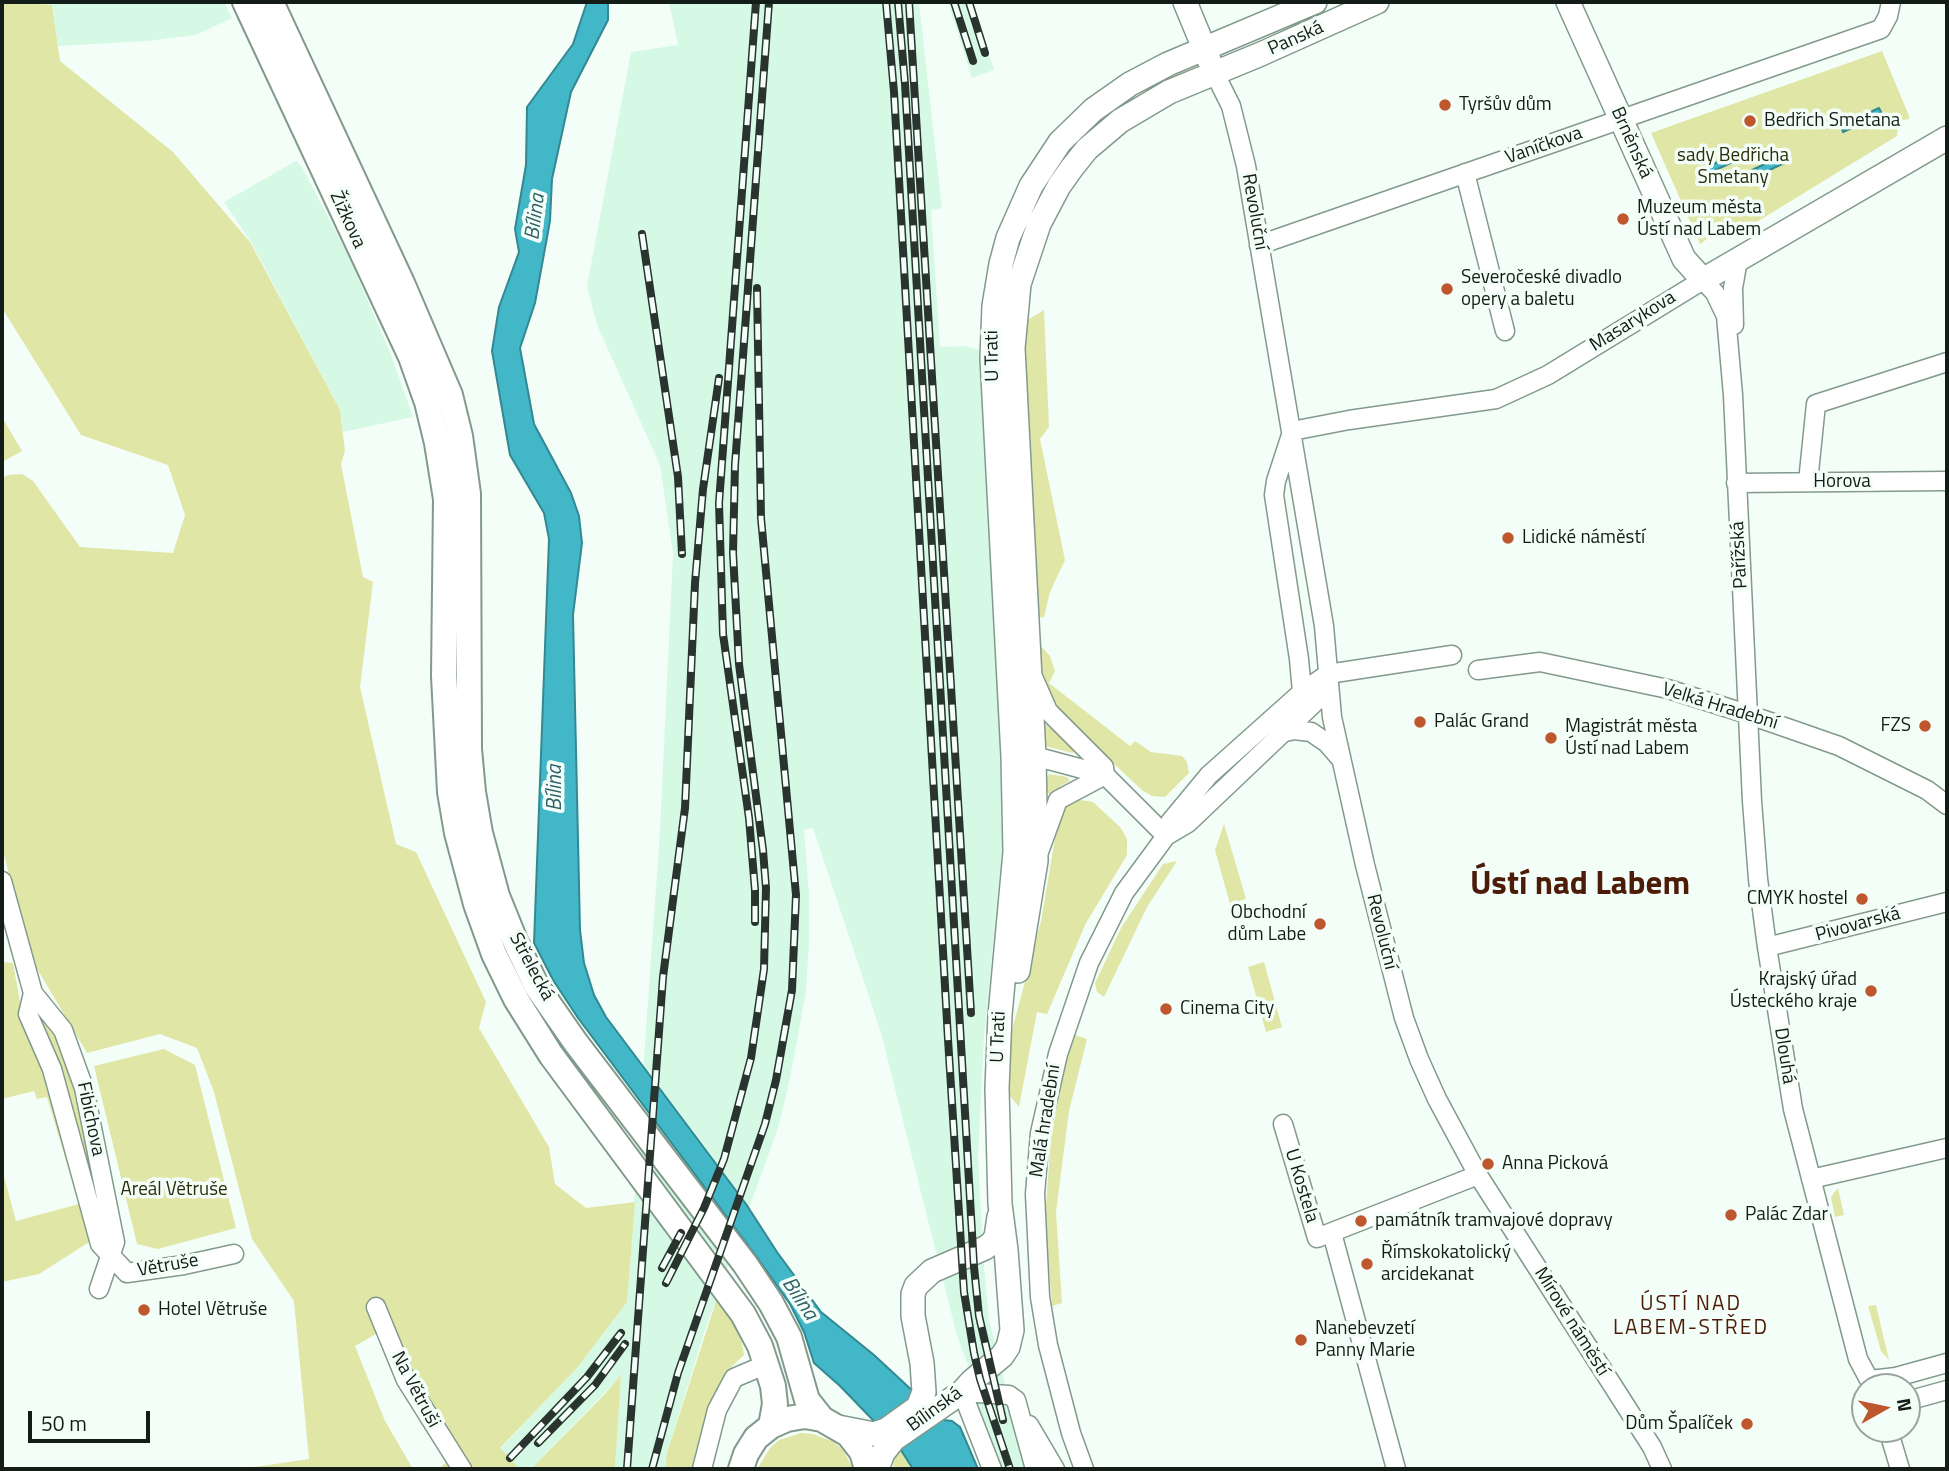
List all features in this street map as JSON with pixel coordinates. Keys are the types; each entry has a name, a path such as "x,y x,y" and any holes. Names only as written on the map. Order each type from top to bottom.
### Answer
{"main road":[{"name":"Žižkova","path":"245,2 411,357 427,402 449,440"},
{"name":"Žižkova","path":"271,2 428,339 450,395 449,440"},
{"name":"Střelecká","path":"449,440 445,688 450,792 457,833 476,904 494,954 551,1055 743,1314 767,1364 775,1404 771,1426"},
{"name":"Střelecká","path":"449,440 468,494 469,749 480,833 497,895 516,943 537,987 590,1062 745,1264 771,1303 789,1337 807,1400 830,1423 856,1443 867,1469"},
{"path":"741,1469 756,1438 771,1426 805,1416 830,1423"}],"street":[{"name":"Revoluční","path":"1185,2 1203,48 1231,106 1241,146 1324,626 1332,717 1367,873 1404,1018 1419,1059 1478,1175"},
{"name":"Panská","path":"1203,48 1315,2"},
{"name":"Panská","path":"1214,72 1377,2"},
{"name":"Brněnská","path":"1568,2 1684,259 1703,280"},
{"name":"Vaníčkova","path":"1259,245 1881,29 1891,2"},
{"name":"U Trati","path":"1036,861 1023,757 992,358 993,306 1001,264 1015,220 1031,186 1045,163 1076,124 1130,84 1203,48"},
{"name":"U Trati","path":"997,1088 1000,1015 1029,668 1013,348 1019,284 1046,207 1087,149 1120,121 1143,106 1214,72"},
{"name":"Masarykova","path":"1292,431 1496,399 1507,395 1548,375 1703,280 1947,138"},
{"path":"1465,173 1505,331"},
{"name":"Pařížská","path":"1738,260 1733,288 1733,396 1747,714"},
{"name":"Pařížská","path":"1703,280 1715,293 1726,316 1733,396"},
{"path":"1808,482 1816,404 1947,362"},
{"name":"Revoluční","path":"1292,431 1274,495 1302,692"},
{"name":"Horova","path":"1736,483 1947,481"},
{"path":"1302,692 1329,682 1452,655"},
{"name":"Velká Hradební","path":"1478,670 1540,662 1657,687 1839,746 1927,790 1947,805"},
{"name":"U Trati","path":"1029,668 1048,711 1104,767 1105,775"},
{"name":"Malá hradební","path":"1166,835 1188,823 1281,733 1329,682"},
{"name":"Malá hradební","path":"1084,1469 1059,1392 1040,1297 1035,1194 1040,1133 1058,1054 1089,963 1124,893 1166,835 1170,822 1209,775 1302,692"},
{"name":"Dlouhá","path":"1747,714 1758,879 1793,1109 1858,1359 1866,1373"},
{"path":"1281,733 1294,730 1311,732 1327,743 1342,761"},
{"name":"U Trati","path":"1023,757 1105,775 1166,835"},
{"name":"U Trati","path":"997,1088 1036,861 1058,800 1105,775"},
{"name":"Fibichova","path":"2,881 33,993 63,1030 84,1088 115,1242 99,1289"},
{"name":"Pivovarská","path":"1768,947 1947,902"},
{"name":"Fibichova","path":"33,993 28,1014 52,1069 100,1244 110,1255"},
{"name":"Malá hradební","path":"997,1088 1000,1204 1012,1330 1008,1347 1002,1356"},
{"name":"U Kostela","path":"1283,1124 1317,1238 1332,1233 1396,1469"},
{"path":"1811,1179 1947,1148"},
{"path":"1332,1233 1478,1175"},
{"name":"Mírové náměstí","path":"1478,1175 1652,1447 1662,1469"},
{"path":"929,1404 913,1316 913,1294 916,1286 932,1271 992,1243 999,1227 1000,1204"},
{"name":"Větruše","path":"110,1255 127,1273 234,1254"},
{"name":"Na Větruši","path":"376,1307 406,1380 462,1469"},
{"name":"Bílinská","path":"877,1469 890,1434 918,1407 962,1392 1002,1356"},
{"path":"922,1363 931,1380 947,1392 1009,1395 1055,1469"},
{"path":"1911,1373 1947,1363"},
{"path":"702,1469 717,1410 734,1378 767,1364"},
{"path":"1921,1397 1947,1390"},
{"path":"962,1392 992,1469"},
{"path":"1018,1407 1035,1469"},
{"name":"Bílinská","path":"830,1423 868,1434 890,1434"},
{"path":"1892,1443 1900,1469"}],"shaded area":[{"path":"9,2 224,2 232,18 196,35 148,41 58,46 52,5"},
{"path":"669,2 919,2 942,208 931,210 940,347 965,346 982,351 1004,831 984,1037 978,1156 989,1320 1017,1432 1031,1469 995,1469 973,1401 981,1399 957,1336 881,1033 813,828 804,830 809,894 809,943 806,992 789,1083 778,1128 704,1333 667,1453 665,1469 615,1469 621,1376 531,1469 520,1469 500,1449 577,1368 627,1302 660,830 673,554 660,465 597,325 587,286 631,52 678,45"},
{"path":"948,2 972,2 994,70 972,78"},
{"path":"296,161 302,167 349,257 390,352 413,417 343,432 340,410 251,242 224,202"}],"green space":[{"path":"9,2 52,5 60,61 173,152 250,242 340,410 345,451 341,464 363,577 373,582 360,687 396,844 416,852 486,1002 479,1028 549,1147 555,1184 586,1208 635,1202 627,1302 577,1368 500,1448 520,1469 438,1469 457,1454 388,1327 355,1346 385,1421 413,1469 241,1469 309,1459 294,1301 252,1239 214,1092 197,1048 160,1034 87,1053 26,950 2,845 2,478 22,474 33,481 80,547 173,553 185,515 168,465 81,435 2,308 2,5"},
{"name":"sady Bedřicha Smetany","path":"1882,51 1909,116 1909,119 1898,121 1897,136 1729,239 1715,233 1700,244 1651,133"},
{"path":"1044,310 1049,427 1040,439 1065,560 1050,592 1044,617 1037,618 1022,333 1029,319"},
{"path":"2,417 22,451 2,462"},
{"path":"1038,643 1050,656 1055,671 1049,683 1130,746 1135,741 1151,752 1182,756 1187,762 1189,773 1165,797 1152,796 1143,791 1050,705 1040,678"},
{"path":"1045,724 1076,751 1073,753 1044,744"},
{"path":"1049,774 1067,777 1070,781 1050,795 1047,792 1046,778"},
{"path":"1072,801 1093,802 1121,828 1127,839 1127,855 1086,923 1047,1014 1037,1012 1019,1107 1009,1095 1006,1053 1041,921 1058,821 1066,806"},
{"path":"1224,824 1246,899 1230,904 1215,850"},
{"path":"1177,861 1147,907 1104,997 1097,992 1095,983 1121,928 1163,864"},
{"path":"2,962 13,963 22,1013 94,1239 39,1274 2,1282 2,1169 16,1221 79,1204 47,1097 37,1099 34,1091 2,1099"},
{"path":"1264,962 1282,1027 1266,1032 1248,967"},
{"path":"36,1012 41,1013 60,1037 71,1064 109,1240"},
{"path":"1075,1035 1087,1039 1069,1111 1056,1212 1062,1303 1052,1306 1045,1219 1051,1137 1063,1073"},
{"name":"Areál Větruše","path":"164,1049 195,1065 236,1228 158,1249 137,1244 94,1066"},
{"path":"1838,1188 1844,1215 1835,1217 1831,1197"},
{"path":"718,1295 730,1312 741,1337 744,1355 726,1372 718,1388 697,1469 665,1469 667,1453"},
{"path":"1876,1305 1889,1360 1881,1351 1868,1306"},
{"path":"621,1375 615,1469 531,1469 605,1394"},
{"path":"801,1433 813,1434 834,1442 843,1450 853,1469 757,1469 770,1448 779,1440"},
{"path":"901,1450 913,1469 893,1469 894,1458"}],"water":[{"name":"Bílina","path":"587,2 608,2 608,20 571,92 552,179 550,221 535,303 520,348 534,424 571,493 579,516 582,543 573,615 580,930 584,963 594,995 606,1017 746,1204 821,1312 874,1355 944,1420 952,1421 960,1427 978,1469 913,1469 899,1447 814,1363 804,1332 790,1304 578,1018 553,980 534,943 549,539 544,513 510,455 492,351 499,307 519,252 515,229 526,165 527,107 573,44"},
{"path":"1879,108 1882,114 1843,132 1841,126"},
{"path":"1739,152 1741,158 1703,176 1701,170"},
{"path":"1788,153 1791,160 1752,178 1750,171"}],"tram line":[{"path":"1356,1224 1367,1219"}],"railway":[{"path":"755,922 749,818 723,634 719,503 756,2"},
{"path":"666,1283 704,1208 724,1159 751,1058 764,969 766,888 739,664 733,553 735,465 769,2"},
{"path":"886,2 894,92 964,1292 980,1379 1010,1469"},
{"path":"898,2 974,1267 979,1316 1003,1420"},
{"path":"909,2 971,1013"},
{"path":"954,2 973,61"},
{"path":"969,2 985,53"},
{"path":"642,234 678,477 682,554"},
{"path":"652,1469 678,1373 765,1124 792,990 796,895 761,518 757,288"},
{"path":"627,1469 663,977 685,808 695,583 703,489 719,378"},
{"path":"662,1268 681,1233"},
{"path":"510,1458 587,1377 621,1333"},
{"path":"538,1443 595,1385 625,1344"}],"place":[{"name":"Tyršův dům","path":"1445,105"},
{"name":"Bedřich Smetana","path":"1750,121"},
{"name":"Muzeum města Ústí nad Labem","path":"1623,219"},
{"name":"Severočeské divadlo opery a baletu","path":"1447,289"},
{"name":"Lidické náměstí","path":"1508,538"},
{"name":"Palác Grand","path":"1420,722"},
{"name":"FZS","path":"1925,726"},
{"name":"Magistrát města Ústí nad Labem","path":"1551,738"},
{"name":"CMYK hostel","path":"1862,899"},
{"name":"Obchodní dům Labe","path":"1320,924"},
{"name":"Krajský úřad Ústeckého kraje","path":"1871,991"},
{"name":"Cinema City","path":"1166,1009"},
{"name":"Anna Picková","path":"1488,1164"},
{"name":"Palác Zdar","path":"1731,1215"},
{"name":"památník tramvajové dopravy","path":"1361,1221"},
{"name":"Římskokatolický arcidekanat","path":"1367,1264"},
{"name":"Hotel Větruše","path":"144,1310"},
{"name":"Nanebevzetí Panny Marie","path":"1301,1340"},
{"name":"Dům Špalíček","path":"1747,1424"}],"district":[{"name":"Ústí nad Labem","path":"1580,886"},
{"name":"ÚSTÍ NAD LABEM-STŘED","path":"1691,1317"}]}
